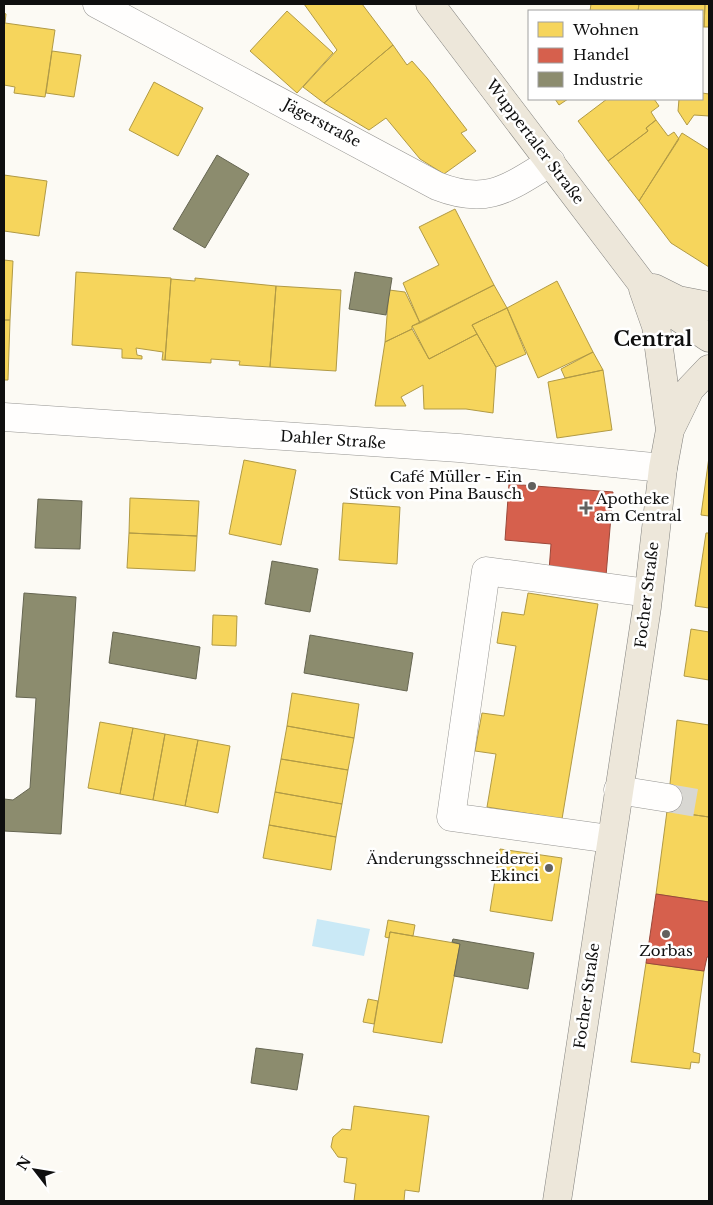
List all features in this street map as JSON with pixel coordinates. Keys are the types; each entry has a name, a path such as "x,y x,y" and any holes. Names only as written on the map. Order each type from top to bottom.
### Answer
{"main road":[{"name":"Wuppertaler Straße","path":"430,4 640,281"},
{"path":"640,281 678,300 709,306"},
{"path":"640,281 666,309 709,338"},
{"name":"Focher Straße","path":"640,281 656,326 670,430"},
{"name":"Focher Straße","path":"557,1201 648,593 663,468 670,430 690,390 709,369"}],"street":[{"name":"Jägerstraße","path":"97,4 437,186 455,193 494,194 551,162"},
{"name":"Dahler Straße","path":"4,417 450,448 663,468"},
{"path":"610,839 451,817 486,571 648,593"},
{"path":"618,790 668,798"}],"water":[{"path":"317,919 370,929 364,956 312,946"}],"building: Wohnen":[{"path":"304,4 362,4 393,45 324,103 303,87 337,50"},
{"path":"591,4 639,4 638,10 590,10"},
{"path":"639,4 705,4 704,27 703,10 638,10"},
{"path":"705,4 709,4 709,27 704,27"},
{"path":"287,11 333,53 297,93 250,51"},
{"path":"4,13 6,14 5,23 55,30 45,97 14,93 15,87 4,85"},
{"path":"393,45 407,65 412,61 427,78 467,130 461,133 476,151 444,174 420,159 386,118 369,130 324,103"},
{"path":"52,51 81,55 74,97 46,93"},
{"path":"154,82 203,108 178,156 129,130"},
{"path":"703,93 709,94 709,116 694,115 687,125 678,111 679,100 703,100"},
{"path":"556,100 566,100 559,105"},
{"path":"606,100 655,100 659,106 651,112 656,120 646,128 648,131 608,161 578,121"},
{"path":"656,120 668,136 674,132 679,139 639,201 608,161 648,131 646,128"},
{"path":"682,133 709,150 709,267 671,243 639,201"},
{"path":"4,175 47,181 39,236 4,231"},
{"path":"455,209 494,285 420,323 403,283 439,265 419,227"},
{"path":"4,260 13,261 10,320 4,320"},
{"path":"76,272 171,278 165,360 162,360 163,352 136,348 137,355 142,356 142,359 122,358 122,349 72,345"},
{"path":"195,278 276,286 270,367 239,365 240,361 211,359 211,363 165,360 171,279 195,281"},
{"path":"557,281 593,352 538,378 507,308"},
{"path":"494,285 507,308 472,325 477,334 429,359 412,326"},
{"path":"276,286 341,290 336,371 270,367"},
{"path":"389,290 405,292 420,323 385,342"},
{"path":"507,308 526,354 496,367 472,325"},
{"path":"4,320 10,320 8,380 4,380"},
{"path":"412,329 429,359 477,334 496,367 493,413 466,409 424,409 423,385 401,397 406,406 375,406 385,342"},
{"path":"593,352 603,370 565,378 561,369"},
{"path":"603,370 612,430 557,438 548,382"},
{"path":"709,457 709,516 701,515"},
{"path":"244,460 296,470 281,545 229,534"},
{"path":"130,498 199,501 197,536 129,533"},
{"path":"343,503 400,507 397,564 339,560"},
{"path":"129,533 197,536 195,571 127,568"},
{"path":"706,533 709,533 709,608 695,606"},
{"path":"528,593 598,604 562,819 487,807 496,754 475,751 482,713 504,716 516,646 497,643 502,612 524,615"},
{"path":"213,615 237,616 236,646 212,645"},
{"path":"691,629 709,632 709,680 684,676"},
{"path":"292,693 359,704 354,738 287,726"},
{"path":"677,720 709,725 709,817 667,811"},
{"path":"100,722 133,728 120,794 88,788"},
{"path":"287,726 354,738 348,770 281,759"},
{"path":"133,728 165,734 153,800 120,794"},
{"path":"165,734 198,740 185,806 153,800"},
{"path":"198,740 230,746 218,813 185,806"},
{"path":"281,759 348,770 342,804 275,792"},
{"path":"275,792 342,804 336,837 269,825"},
{"path":"667,811 709,817 709,902 656,894"},
{"path":"269,825 336,837 331,870 263,858"},
{"path":"500,849 562,858 552,921 490,911"},
{"path":"388,920 415,925 413,936 390,932 389,938 385,937"},
{"path":"390,932 460,944 442,1043 373,1032"},
{"path":"646,963 704,971 693,1052 700,1054 699,1063 691,1062 690,1069 631,1062"},
{"path":"368,999 378,1001 374,1024 363,1022"},
{"path":"354,1106 429,1116 419,1192 405,1190 404,1201 354,1201 356,1184 344,1182 347,1158 338,1157 331,1147 333,1137 342,1129 351,1130"}],"building: Handel":[{"path":"509,484 613,492 606,576 549,571 551,544 505,540"},
{"path":"656,894 709,902 709,957 707,957 704,971 646,963"}],"building: Industrie":[{"path":"217,155 249,174 205,248 173,229"},
{"path":"355,272 392,278 386,315 349,309"},
{"path":"38,499 82,501 80,549 35,548"},
{"path":"272,561 318,569 310,612 265,604"},
{"path":"24,593 76,597 61,834 4,831 4,799 13,800 30,788 36,698 16,697"},
{"path":"113,632 200,647 196,679 109,663"},
{"path":"310,635 413,653 407,691 304,673"},
{"path":"453,939 534,953 528,989 454,976 460,944 452,942"},
{"path":"256,1048 303,1054 297,1090 251,1083"}],"tunnel":[{"path":"668,798 709,805"}],"place":[{"name":"Café Müller - Ein Stück von Pina Bausch","path":"532,486"},
{"name":"Apotheke am Central","path":"586,508"},
{"name":"Änderungsschneiderei Ekinci","path":"549,868"},
{"name":"Zorbas","path":"666,934"}],"district":[{"name":"Central","path":"653,339"}]}
